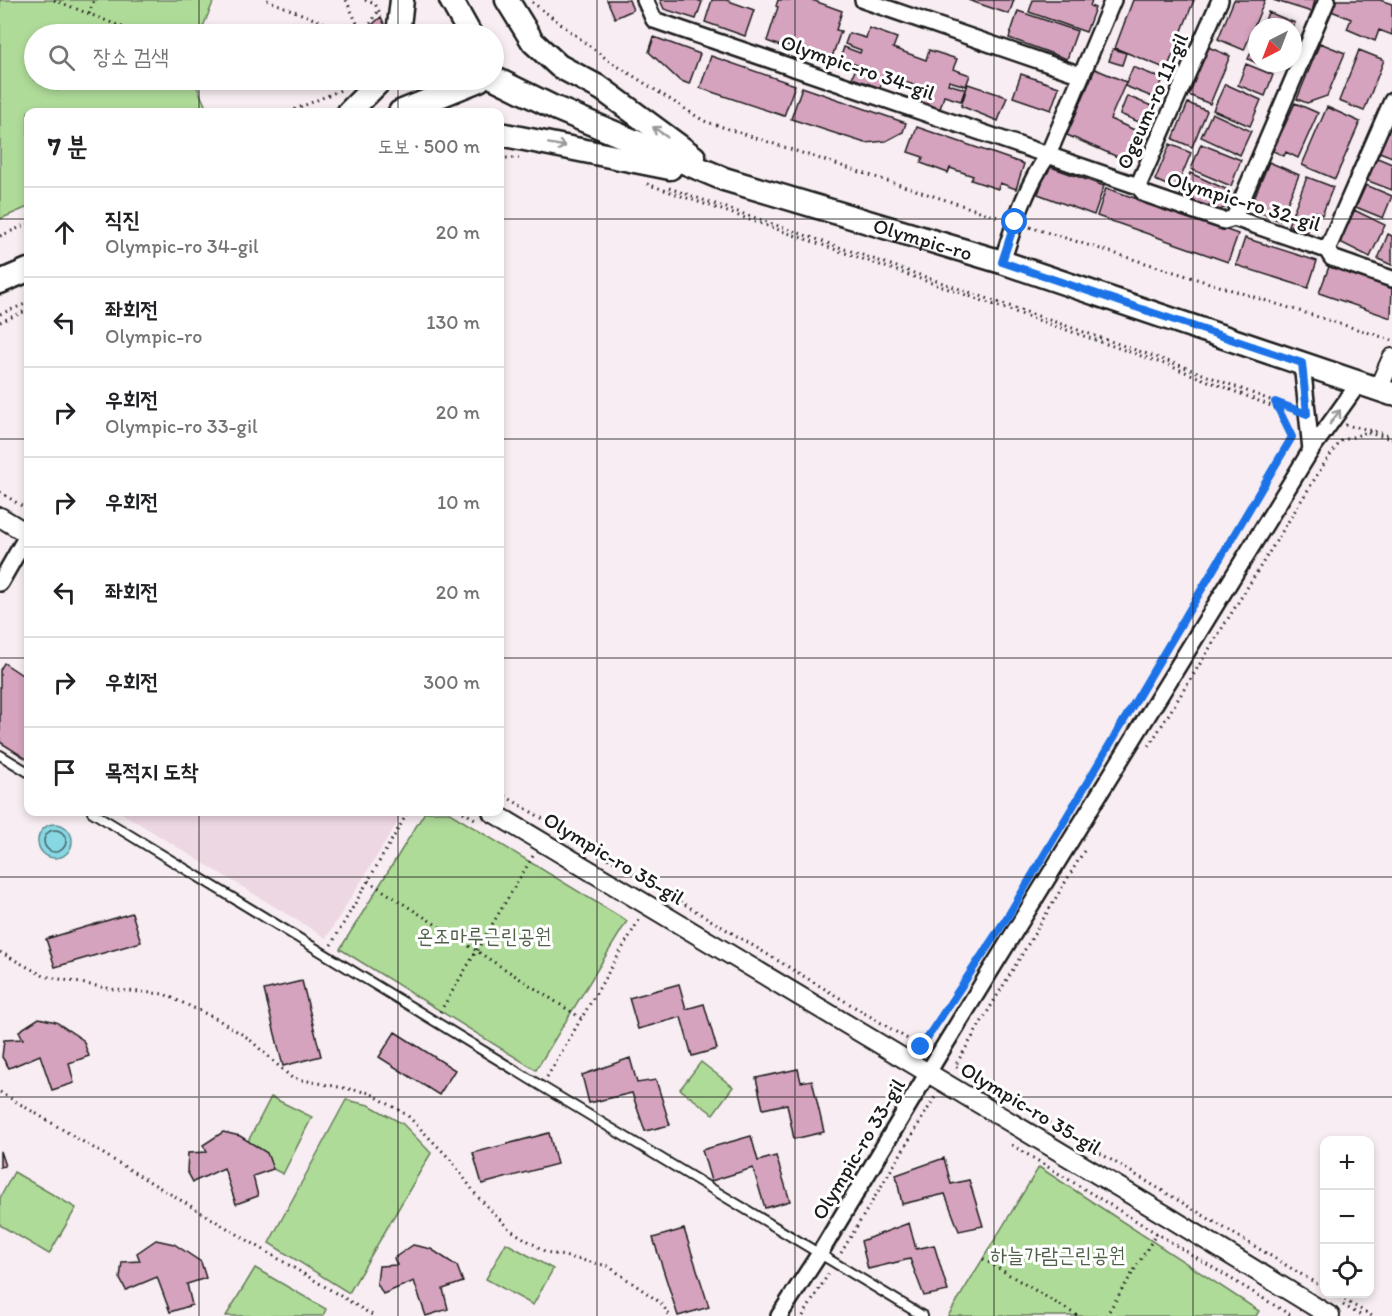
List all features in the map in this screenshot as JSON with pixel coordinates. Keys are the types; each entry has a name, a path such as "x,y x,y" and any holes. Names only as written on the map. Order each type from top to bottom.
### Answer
{"main road":[{"path":"399,24 402,0"},
{"path":"507,0 533,42 560,66 602,90 724,179"},
{"path":"454,3 465,24"},
{"name":"Olympic-ro","path":"504,83 555,108 724,179 1002,262 1376,389"},
{"path":"353,108 371,90"},
{"path":"410,108 454,90"},
{"path":"504,135 724,179"},
{"path":"0,282 24,272"}],"street":[{"name":"Olympic-ro 34-gil","path":"645,0 654,20 1048,155"},
{"path":"863,0 1081,75"},
{"path":"1002,262 1034,175 1048,155 1113,0"},
{"name":"Ogeum-ro 11-gil","path":"1138,186 1220,0"},
{"path":"1234,218 1328,0"},
{"path":"1327,250 1392,101"},
{"name":"Olympic-ro 32-gil","path":"1048,155 1138,186 1145,194 1224,221 1234,218 1327,250 1332,258 1392,279"},
{"path":"1376,389 1392,358"},
{"path":"1302,363 1311,450"},
{"name":"Olympic-ro 33-gil","path":"779,1316 820,1253 928,1072 1311,450 1330,423 1376,389"},
{"path":"0,517 24,532"},
{"path":"0,583 24,541"},
{"name":"Olympic-ro 35-gil","path":"499,816 928,1072 1330,1316"}],"lane":[{"path":"0,755 24,770"},
{"path":"99,816 923,1316"}],"path":[{"path":"54,0 114,24"},
{"path":"89,14 94,0"},
{"path":"267,0 326,24"},
{"path":"346,0 358,24"},
{"path":"365,0 375,4 382,18"},
{"path":"369,24 383,0"},
{"path":"530,0 608,60 704,121 1015,222 1392,340"},
{"path":"298,108 341,90"},
{"path":"504,158 527,159"},
{"path":"638,181 1170,366 1279,409"},
{"path":"650,181 1179,365 1307,414"},
{"path":"0,236 24,226"},
{"path":"0,314 24,305"},
{"path":"0,322 24,312"},
{"path":"1105,753 1292,437 1275,402"},
{"path":"1330,423 1373,430 1392,438"},
{"path":"1148,748 1324,464 1341,441 1373,430"},
{"path":"1365,433 1392,438"},
{"path":"0,492 24,507"},
{"path":"504,795 921,1047 958,991"},
{"path":"326,954 406,816"},
{"path":"1085,849 955,1066 1320,1286"},
{"path":"435,1021 534,854"},
{"path":"368,881 581,1018"},
{"path":"541,1086 640,918"},
{"path":"0,952 44,976 117,990 164,994 217,1019 248,1038 292,1078 370,1093 407,1115 451,1160 477,1197 509,1229 546,1252 608,1266 661,1303 670,1316"},
{"path":"0,1092 374,1316"},
{"path":"803,1316 934,1097 927,1093"},
{"path":"1005,1141 1292,1316"},
{"path":"1106,1316 1156,1233"},
{"path":"983,1259 1078,1316"},
{"path":"1342,1298 1372,1316"}],"shaded area":[{"path":"127,816 402,816 326,938"}],"green space":[{"path":"0,0 214,0 204,24 24,24 24,90 198,90 206,108 24,108 24,209 0,219"},
{"name":"온조마루근린공원","path":"423,816 455,816 627,921 536,1070 340,949"},
{"path":"701,1062 733,1087 713,1114 680,1089"},
{"path":"271,1097 312,1117 283,1174 242,1153"},
{"path":"346,1100 369,1105 403,1124 431,1153 349,1293 269,1243"},
{"name":"하늘가람근린공원","path":"1039,1167 1259,1311 1256,1316 948,1316"},
{"path":"14,1172 76,1208 49,1254 0,1225 0,1198"},
{"path":"506,1243 553,1269 533,1305 486,1279"},
{"path":"255,1268 326,1309 323,1316 226,1316"}],"water":[{"path":"55,824 67,829 72,841 67,853 55,858 43,853 38,841 43,829"}],"building":[{"path":"607,0 629,0 633,10 615,18"},
{"path":"660,0 702,2 696,19 664,9"},
{"path":"712,0 726,0 754,10 745,36 705,22"},
{"path":"778,0 812,0 842,11 836,30 841,31 831,60 784,44 783,47 767,41 778,7 776,6"},
{"path":"968,0 1014,0 1009,14"},
{"path":"1033,0 1092,0 1090,6 1095,8 1086,32 1029,12"},
{"path":"1133,0 1194,0 1167,69 1115,48"},
{"path":"1234,0 1265,0 1257,18 1248,18 1248,40 1244,50 1218,39"},
{"path":"1273,0 1315,0 1312,12"},
{"path":"1333,0 1380,0 1392,4 1392,35 1379,30 1375,41 1347,29 1351,19 1329,10"},
{"path":"1018,11 1077,31 1067,59 1009,38"},
{"path":"1268,12 1283,18 1266,18"},
{"path":"381,17 384,24 373,24"},
{"path":"869,28 897,38 893,48 926,60 929,50 957,59 953,69 970,75 966,86 949,81 948,84 965,89 961,101 944,96 940,109 912,99 917,86 884,74 880,88 852,78 857,65 840,59 844,47 860,53 861,50 845,44 849,33 866,38"},
{"path":"654,37 700,54 689,84 679,80 649,52"},
{"path":"1320,43 1345,53 1327,96 1307,103 1297,99"},
{"path":"1208,47 1230,56 1210,104 1189,95"},
{"path":"1113,49 1126,53 1122,65 1109,61"},
{"path":"1359,50 1384,60 1364,111 1339,101"},
{"path":"711,56 795,85 784,116 700,88"},
{"path":"1246,64 1248,72 1266,72 1273,75 1265,96 1238,85"},
{"path":"1133,67 1163,79 1155,98 1125,86"},
{"path":"1095,69 1126,82 1110,119 1139,132 1127,161 1067,135"},
{"path":"1021,74 1059,87 1051,110 1013,97"},
{"path":"968,84 1007,97 998,121 961,106"},
{"path":"1225,84 1261,100 1250,126 1213,110"},
{"path":"802,87 906,123 903,132 886,141 865,143 791,119"},
{"path":"1127,96 1154,107 1146,125 1120,114"},
{"path":"1188,103 1207,111 1192,147 1173,139"},
{"path":"1295,103 1318,113 1298,158 1286,152 1284,156 1273,151"},
{"path":"1327,107 1360,122 1335,179 1302,165"},
{"path":"1212,113 1251,131 1240,155 1201,137"},
{"path":"1392,115 1392,157 1377,151"},
{"path":"917,127 1024,164 1016,189 1000,183 998,189 971,180 973,176 950,168 948,173 921,163 923,157 908,152"},
{"path":"1170,144 1191,153 1176,189 1155,180"},
{"path":"1201,144 1241,160 1231,186 1191,169"},
{"path":"1375,157 1392,164 1392,190 1366,180"},
{"path":"1269,162 1299,175 1280,221 1250,208"},
{"path":"1048,166 1104,186 1094,215 1038,194"},
{"path":"1190,173 1232,192 1225,208 1216,211 1180,196"},
{"path":"1307,177 1333,187 1322,215 1316,212 1307,233 1288,225"},
{"path":"1366,185 1392,196 1383,218 1356,207"},
{"path":"1106,188 1238,234 1228,262 1097,216"},
{"path":"1354,210 1385,225 1370,257 1338,241"},
{"path":"1388,234 1392,236 1392,265 1378,259"},
{"path":"1245,238 1317,261 1308,288 1236,265"},
{"path":"1330,264 1392,285 1391,318 1319,293"},
{"path":"4,663 24,676 24,757 0,742 0,670"},
{"path":"132,913 141,942 55,967 46,939"},
{"path":"302,981 321,1056 283,1066 264,990"},
{"path":"679,984 686,1009 704,1004 717,1049 692,1056 681,1017 638,1029 629,998"},
{"path":"39,1018 56,1022 83,1040 89,1056 69,1063 74,1083 52,1090 40,1055 9,1068 2,1057 4,1040 23,1039 19,1031"},
{"path":"395,1032 455,1070 439,1095 379,1057"},
{"path":"630,1058 637,1083 656,1080 670,1125 645,1131 632,1093 589,1103 582,1075"},
{"path":"798,1069 801,1082 812,1080 824,1132 794,1139 787,1104 763,1109 756,1078"},
{"path":"223,1132 240,1136 267,1153 273,1169 253,1176 258,1196 236,1204 224,1168 193,1182 187,1171 188,1153 207,1152 203,1145"},
{"path":"549,1133 557,1164 482,1184 473,1153"},
{"path":"751,1136 758,1161 776,1156 790,1201 765,1208 753,1168 711,1181 702,1150"},
{"path":"0,1151 5,1166 0,1167"},
{"path":"944,1158 951,1184 969,1180 983,1226 959,1231 945,1194 902,1204 896,1175"},
{"path":"909,1223 916,1249 934,1245 948,1291 924,1296 910,1259 868,1269 861,1241"},
{"path":"684,1229 709,1307 678,1316 653,1238"},
{"path":"156,1240 174,1244 201,1262 206,1278 187,1284 192,1305 170,1312 157,1277 126,1290 120,1279 122,1262 140,1261 137,1253"},
{"path":"413,1245 431,1249 457,1266 463,1282 443,1289 448,1309 426,1316 414,1281 383,1294 377,1283 379,1266 397,1265 394,1258"}],"route":[{"path":"921,1047 1008,916 1292,437 1275,402 1307,414 1302,363 1002,262 1015,222"}]}
